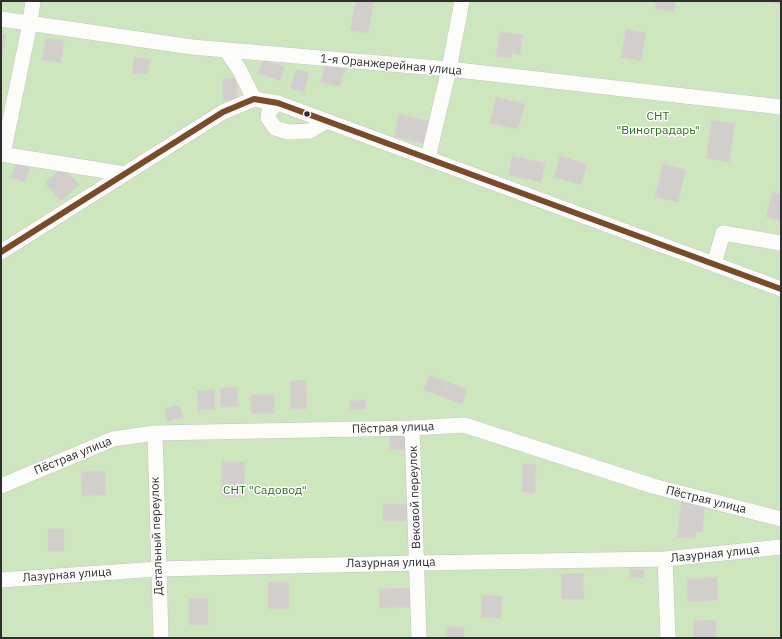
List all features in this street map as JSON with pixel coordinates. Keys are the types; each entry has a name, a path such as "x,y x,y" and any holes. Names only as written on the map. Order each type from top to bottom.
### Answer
{"street":[{"path":"33,1 30,23 2,154 125,174"},
{"path":"428,158 449,70 462,1"},
{"name":"1-я Оранжерейная улица","path":"1,19 192,48 449,70 781,107"},
{"path":"226,50 239,69 254,99"},
{"path":"1,252 223,112 254,99 278,102 781,289"},
{"path":"278,102 269,111 268,118 275,128 288,132 310,131 327,121"},
{"path":"714,264 723,233 781,243"},
{"name":"Пёстрая улица","path":"1,486 113,439 155,433 412,428 464,425 653,486 781,519"},
{"name":"Вековой переулок","path":"412,428 419,638"},
{"name":"Детальный переулок","path":"155,433 160,638"},
{"name":"Лазурная улица","path":"1,580 158,569 665,559 781,547"},
{"path":"665,559 668,638"}],"green space":[{"path":"1,1 781,1 781,638 1,638"}],"building":[{"path":"356,1 374,2 368,33 350,30"},
{"path":"656,1 676,1 674,12 655,9"},
{"path":"781,1 781,5 766,2"},
{"path":"626,29 646,33 641,61 621,57"},
{"path":"500,32 523,35 520,55 512,53 511,58 496,56"},
{"path":"1,34 6,35 2,58 1,58"},
{"path":"46,38 64,41 61,63 42,60"},
{"path":"134,57 150,59 148,74 132,73"},
{"path":"263,59 285,67 280,81 258,73"},
{"path":"327,61 346,67 340,87 320,82"},
{"path":"296,69 309,73 304,92 290,88"},
{"path":"237,78 237,100 223,101 223,79"},
{"path":"496,97 525,104 518,129 490,123"},
{"path":"399,114 432,122 427,144 394,137"},
{"path":"712,120 735,124 729,162 706,158"},
{"path":"512,156 545,163 541,182 508,175"},
{"path":"560,156 587,164 581,185 554,177"},
{"path":"16,164 30,168 25,182 11,178"},
{"path":"663,164 686,170 678,202 655,197"},
{"path":"63,167 79,185 61,201 45,183"},
{"path":"772,192 781,194 780,220 766,217"},
{"path":"429,375 448,382 443,397 424,390"},
{"path":"306,380 307,409 291,409 290,381"},
{"path":"448,382 467,389 462,404 443,397"},
{"path":"237,387 238,406 221,407 220,388"},
{"path":"214,390 215,409 198,410 197,391"},
{"path":"274,394 275,413 251,414 251,395"},
{"path":"366,400 366,409 350,410 350,401"},
{"path":"179,405 183,417 168,421 164,409"},
{"path":"410,430 411,450 390,450 389,431"},
{"path":"222,462 245,462 244,497 222,496"},
{"path":"523,464 536,464 535,493 522,492"},
{"path":"105,471 106,495 82,496 81,472"},
{"path":"682,497 706,500 702,532 696,532 695,539 677,537"},
{"path":"383,504 410,504 410,521 383,521"},
{"path":"48,529 64,529 64,551 48,551"},
{"path":"630,569 644,570 644,578 630,578"},
{"path":"583,573 584,599 562,599 561,574"},
{"path":"717,577 718,600 688,602 687,579"},
{"path":"268,582 289,582 289,609 268,609"},
{"path":"419,588 420,607 380,608 379,589"},
{"path":"482,595 502,596 501,618 481,617"},
{"path":"208,598 208,625 189,625 189,599"},
{"path":"716,620 716,638 694,638 693,621"},
{"path":"447,627 464,627 464,638 447,638"}],"transit line":[{"path":"1,252 223,112 254,99 278,103 781,289"}],"park label":[{"name":"СНТ \"Виноградарь\"","path":"658,124"},
{"name":"СНТ \"Садовод\"","path":"265,491"}]}
